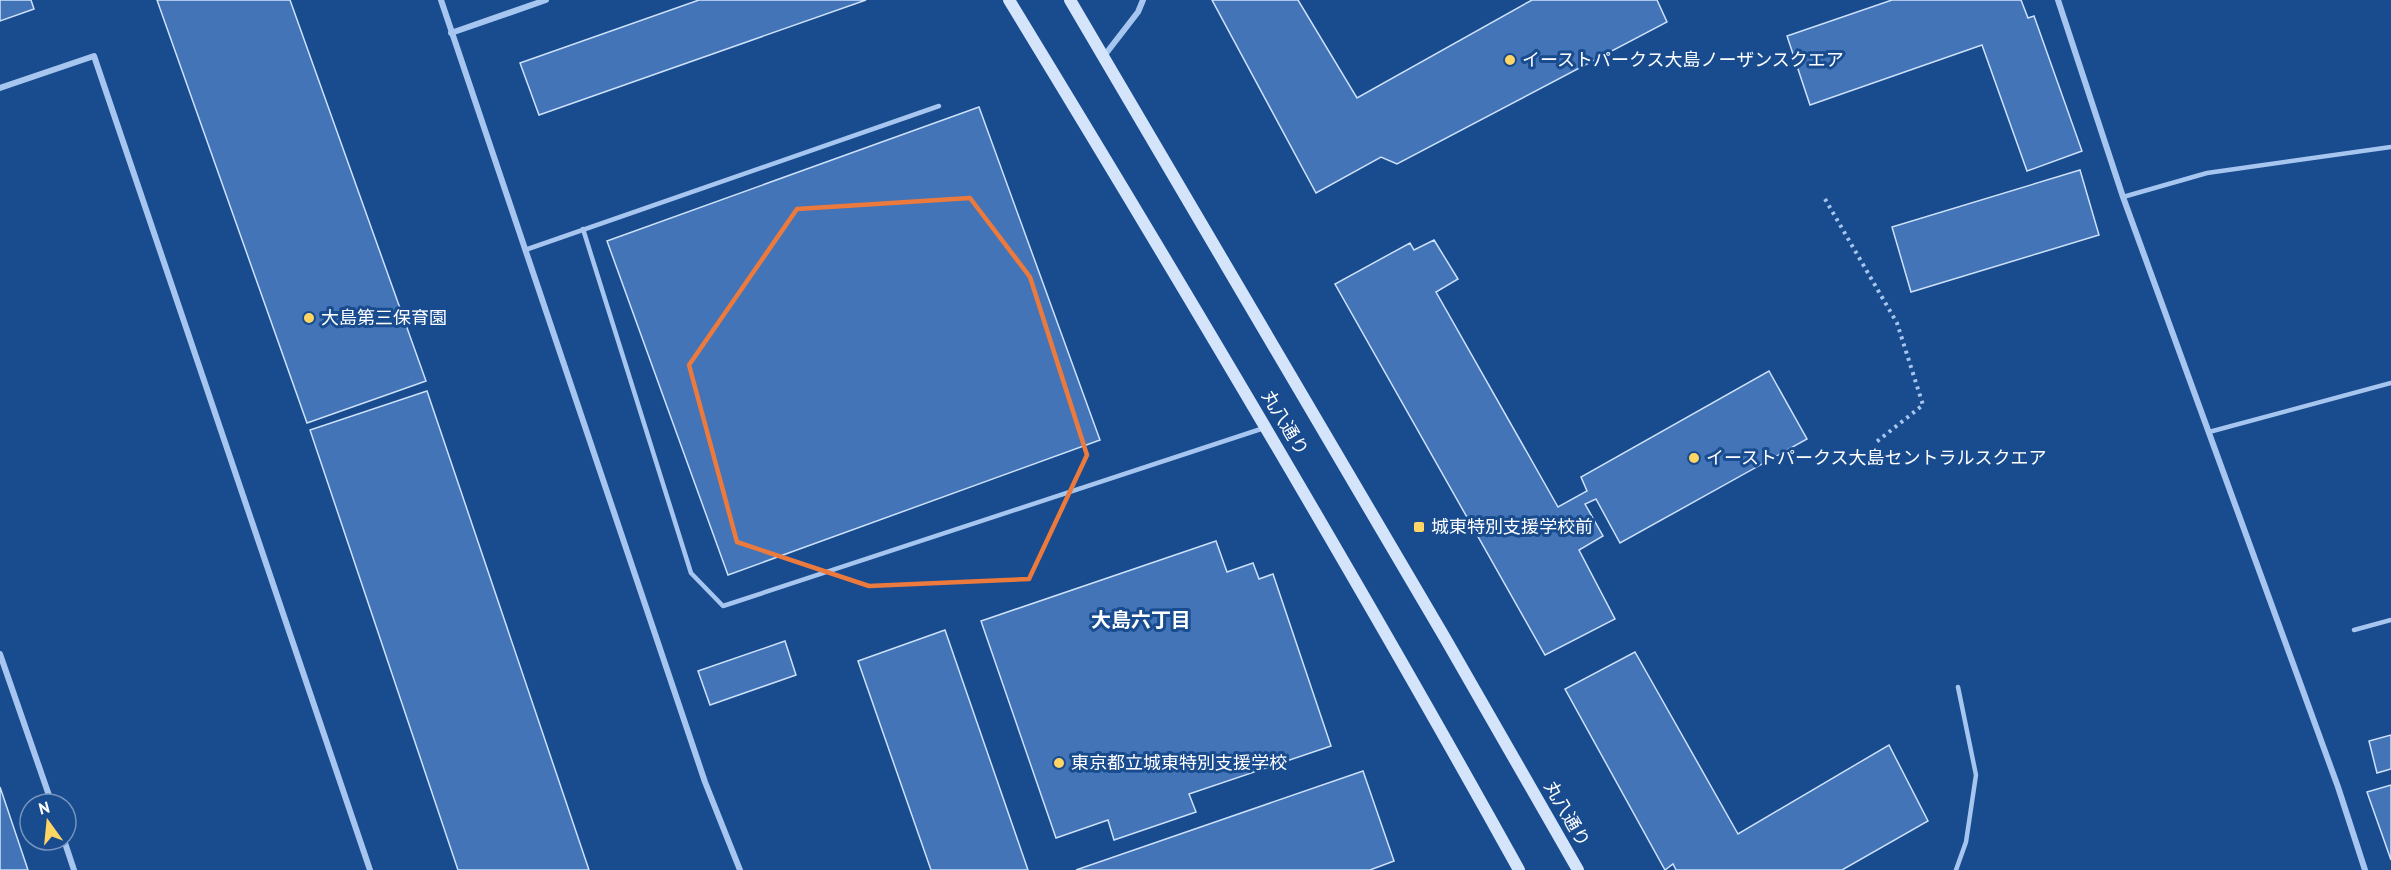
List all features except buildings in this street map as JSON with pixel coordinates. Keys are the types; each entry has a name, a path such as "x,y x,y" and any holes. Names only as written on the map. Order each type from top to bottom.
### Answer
{"main road":[{"name":"丸八通り","path":"1009,0 1267,427 1403,662 1519,870"},
{"name":"丸八通り","path":"1070,0 1434,618 1578,870"}],"street":[{"path":"441,0 705,782 740,870"},
{"path":"451,33 546,0"},
{"path":"1104,56 1138,12 1143,0"},
{"path":"2058,0 2123,196 2338,787 2365,870"},
{"path":"0,88 94,56 370,870"},
{"path":"0,654 48,792"},
{"path":"68,852 74,870"}],"lane":[{"path":"524,250 939,106"},
{"path":"2123,196 2207,174 2391,147"},
{"path":"583,229 691,573 723,606 1267,427"},
{"path":"2209,432 2391,383"},
{"path":"2354,630 2391,620"},
{"path":"1956,870 1966,842 1976,775 1958,687"}],"path":[{"path":"1826,199 1897,323 1923,405 1875,443"}],"highlighted area":[{"path":"970,198 1030,277 1087,455 1029,579 869,586 737,542 689,365 797,209"}],"place":[{"name":"イーストパークス大島ノーザンスクエア","path":"1510,60"},
{"name":"大島第三保育園","path":"309,318"},
{"name":"イーストパークス大島セントラルスクエア","path":"1694,458"},
{"name":"城東特別支援学校前","path":"1419,527"},
{"name":"東京都立城東特別支援学校","path":"1059,763"}],"district":[{"name":"大島六丁目","path":"1141,620"}]}
